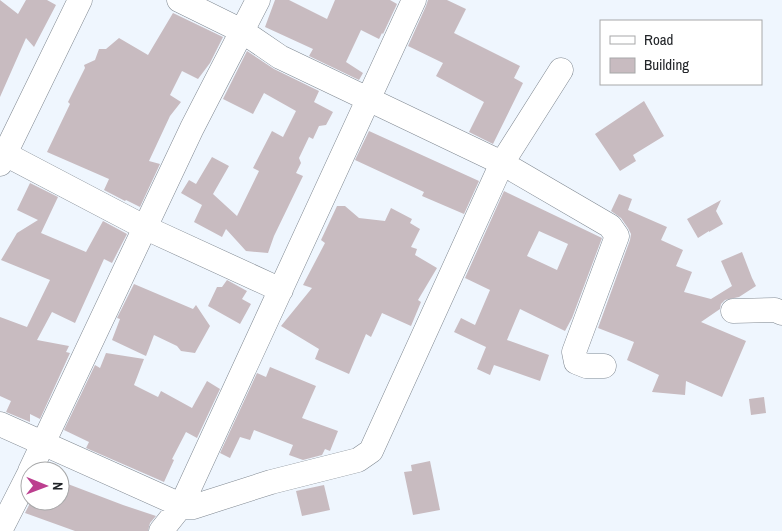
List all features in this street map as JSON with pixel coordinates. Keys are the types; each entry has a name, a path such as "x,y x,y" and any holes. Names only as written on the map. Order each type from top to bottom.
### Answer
{"street":[{"path":"80,0 2,159 281,290"},
{"path":"179,0 242,32 280,57 502,163 610,226 617,236 574,352 576,362 586,366 604,366"},
{"path":"35,461 192,128 258,0"},
{"path":"162,531 180,506 414,0"},
{"path":"0,424 180,506 193,507 271,482 358,460 371,451 502,163 561,70"},
{"path":"733,311 775,310 782,313"},
{"path":"0,531 20,491"}],"building":[{"path":"0,0 18,14 26,0 47,0 56,5 34,47 26,38 0,97"},
{"path":"275,0 289,0 327,19 335,0 390,0 397,4 379,39 361,30 346,62 363,73 359,80 309,56 313,49 265,27"},
{"path":"428,0 447,0 466,9 454,33 520,66 514,78 523,83 493,144 469,132 484,102 436,76 443,63 408,46"},
{"path":"173,13 223,37 210,63 198,79 182,71 170,95 181,102 170,116 149,161 160,164 140,207 104,190 109,179 47,152 70,104 68,102 85,68 84,65 95,60 99,49 106,49 119,38 148,55"},
{"path":"247,51 274,69 319,91 314,102 333,112 326,125 319,126 313,139 309,137 299,158 301,163 296,173 303,176 274,236 268,253 246,251 226,229 222,237 194,222 202,205 181,193 189,180 196,184 212,157 229,166 213,194 237,216 259,171 253,168 272,131 283,137 296,111 264,93 253,114 223,99"},
{"path":"644,101 664,136 633,155 636,161 620,171 595,134"},
{"path":"369,131 479,181 464,214 422,196 424,192 355,160"},
{"path":"30,183 58,197 41,233 86,252 103,221 127,234 112,263 104,259 75,323 52,312 37,340 69,346 66,352 70,353 40,419 30,414 30,422 6,412 11,401 0,396 0,317 27,327 50,280 1,260 17,233 38,220 17,210"},
{"path":"504,191 602,238 572,318 565,331 520,309 507,340 549,355 540,381 494,365 490,375 477,369 486,347 454,332 461,318 475,325 490,290 465,278","holes":["539,231 568,244 557,270 527,256"]},
{"path":"619,194 632,199 628,210 667,227 661,240 683,250 676,266 692,272 684,292 711,299 732,286 721,261 742,252 756,286 739,297 725,300 721,304 720,309 701,322 746,341 722,397 686,381 685,395 652,392 659,375 627,360 634,342 598,328 631,234 621,218 611,211"},
{"path":"721,200 716,211 723,224 698,238 687,219"},
{"path":"337,206 345,206 359,218 385,221 391,208 412,219 410,223 420,229 411,247 417,249 415,255 437,268 418,300 421,302 411,326 382,313 371,337 366,334 349,374 315,359 319,349 281,326 312,288 303,285 325,243 321,240"},
{"path":"227,280 247,291 242,299 251,304 240,324 208,306 217,287 222,287"},
{"path":"134,284 193,309 196,305 210,326 195,353 181,351 177,346 154,335 146,356 112,340 120,319 117,318"},
{"path":"106,353 144,359 134,385 158,397 161,391 192,408 207,381 220,389 197,438 186,432 172,459 174,460 164,482 86,448 89,442 64,430 95,365 100,368"},
{"path":"270,367 316,386 302,418 338,431 330,451 325,449 322,455 303,460 289,455 293,445 254,430 250,440 240,437 230,458 220,453 257,373 266,377"},
{"path":"764,397 766,413 751,415 749,399"},
{"path":"430,461 440,510 413,515 404,472 412,471 411,465"},
{"path":"70,485 156,516 150,523 148,531 75,531 25,513 26,511 70,511"},
{"path":"324,485 330,510 302,516 296,491"}]}
